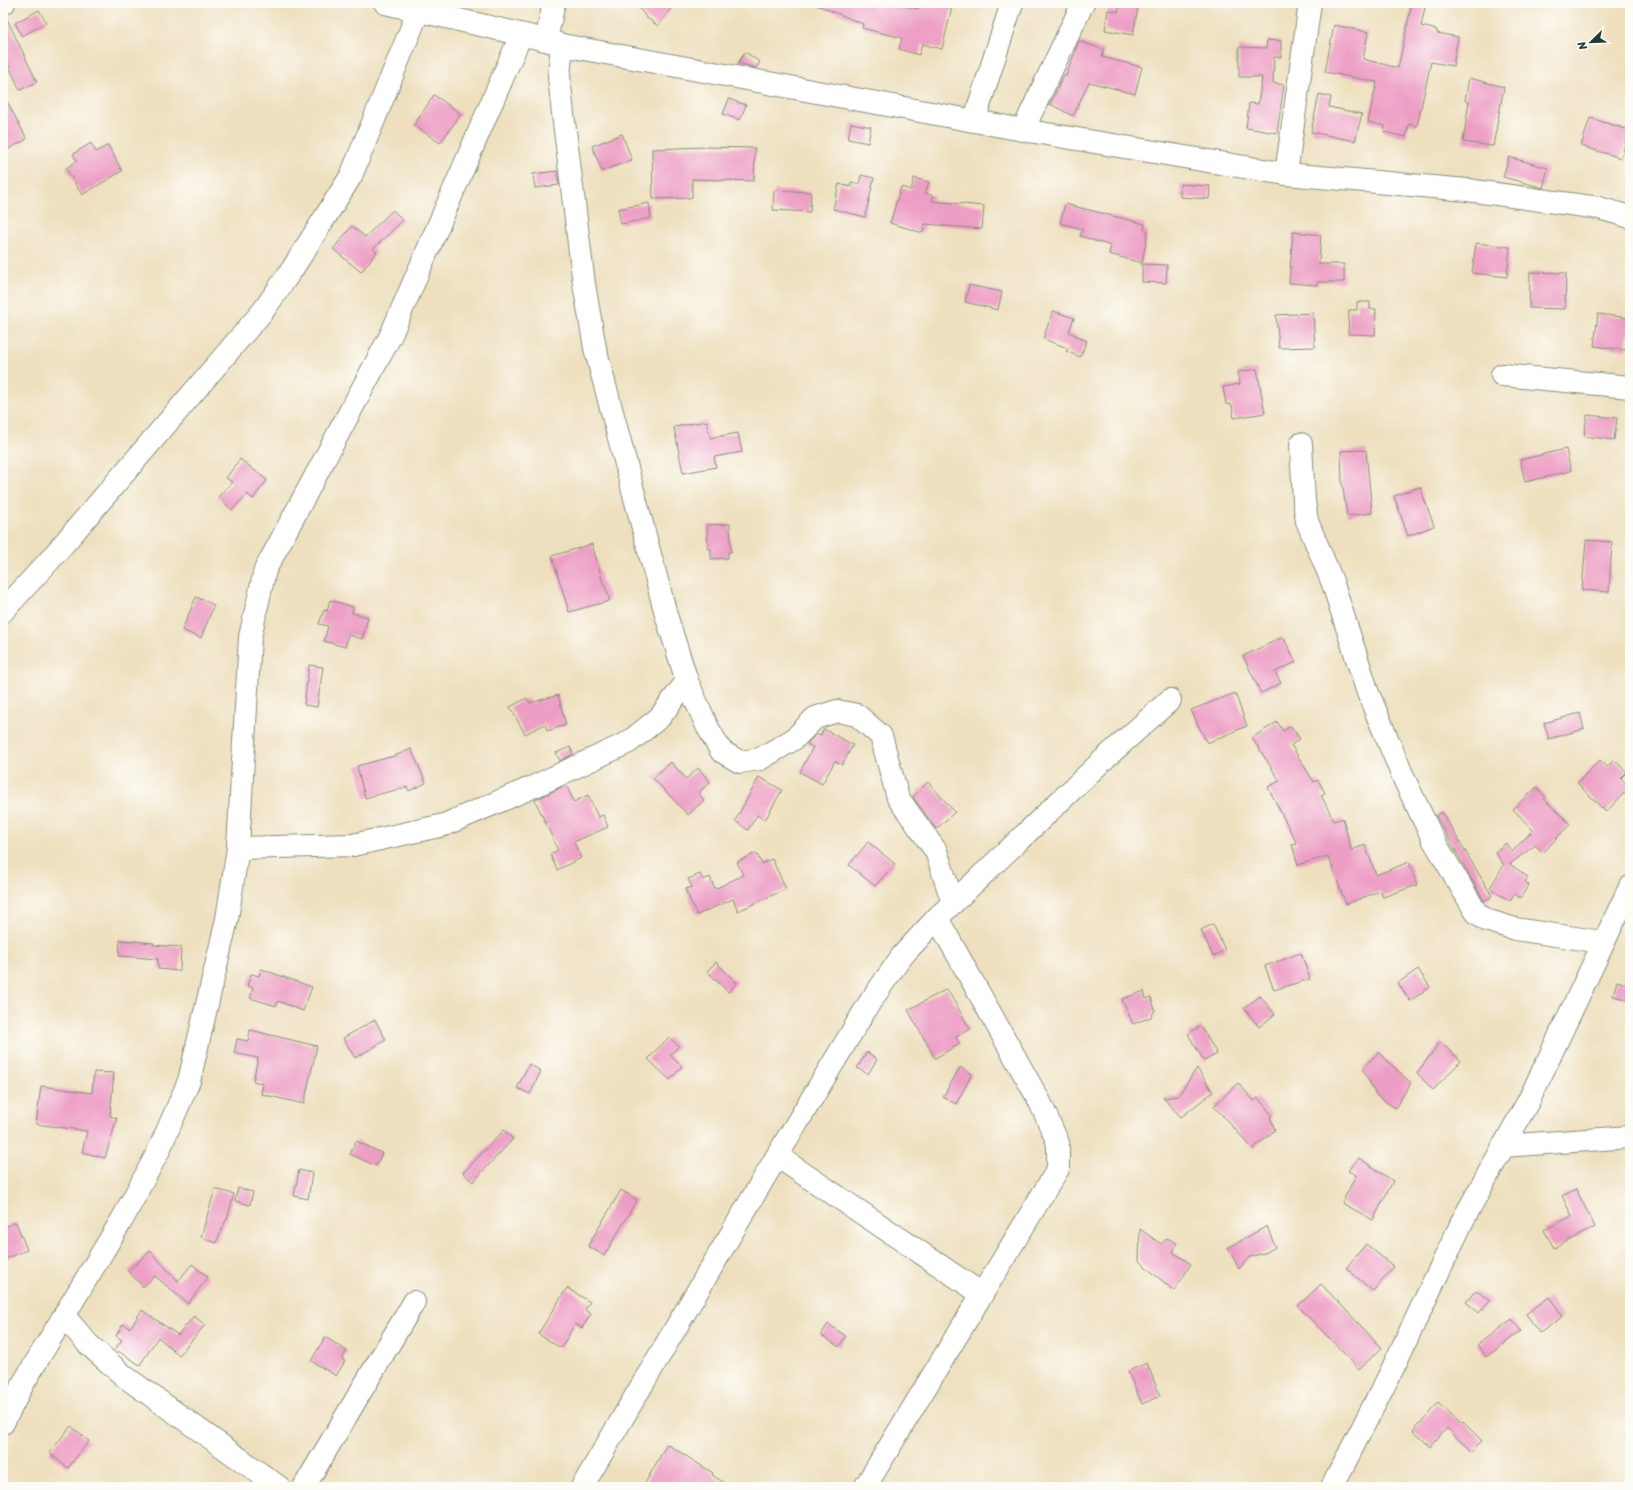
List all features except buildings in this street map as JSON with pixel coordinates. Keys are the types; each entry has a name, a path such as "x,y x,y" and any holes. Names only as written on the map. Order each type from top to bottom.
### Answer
{"street":[{"path":"385,3 554,43 1023,130 1286,174 1467,190 1599,208 1630,217"},
{"path":"554,3 554,43 584,284 595,348 667,618 687,680 707,726 721,751 740,762 760,759 794,739 815,718 837,711 857,715 880,736 898,798 936,851 953,903"},
{"path":"974,121 1012,3"},
{"path":"1023,130 1083,3"},
{"path":"1286,174 1310,3"},
{"path":"3,611 49,560 258,316 294,268 351,176 418,12"},
{"path":"3,1423 24,1382 130,1205 158,1152 189,1081 227,919 238,848 250,637 265,570 390,337 521,35"},
{"path":"1502,375 1630,387"},
{"path":"1301,444 1304,501 1307,521 1332,581 1368,693 1405,781 1434,841 1476,912 1486,920 1515,929 1602,942"},
{"path":"238,848 353,845 444,825 535,786 629,742 660,717 687,680"},
{"path":"582,1487 777,1156 870,1002 902,956 937,918 1101,762 1170,700"},
{"path":"1332,1487 1389,1376 1464,1218 1530,1098 1602,942 1630,887"},
{"path":"865,1487 1058,1169 1058,1143 1040,1102 937,918"},
{"path":"1503,1146 1630,1137"},
{"path":"777,1156 982,1294"},
{"path":"304,1487 414,1302"},
{"path":"64,1316 88,1344 124,1376 279,1487"}]}
